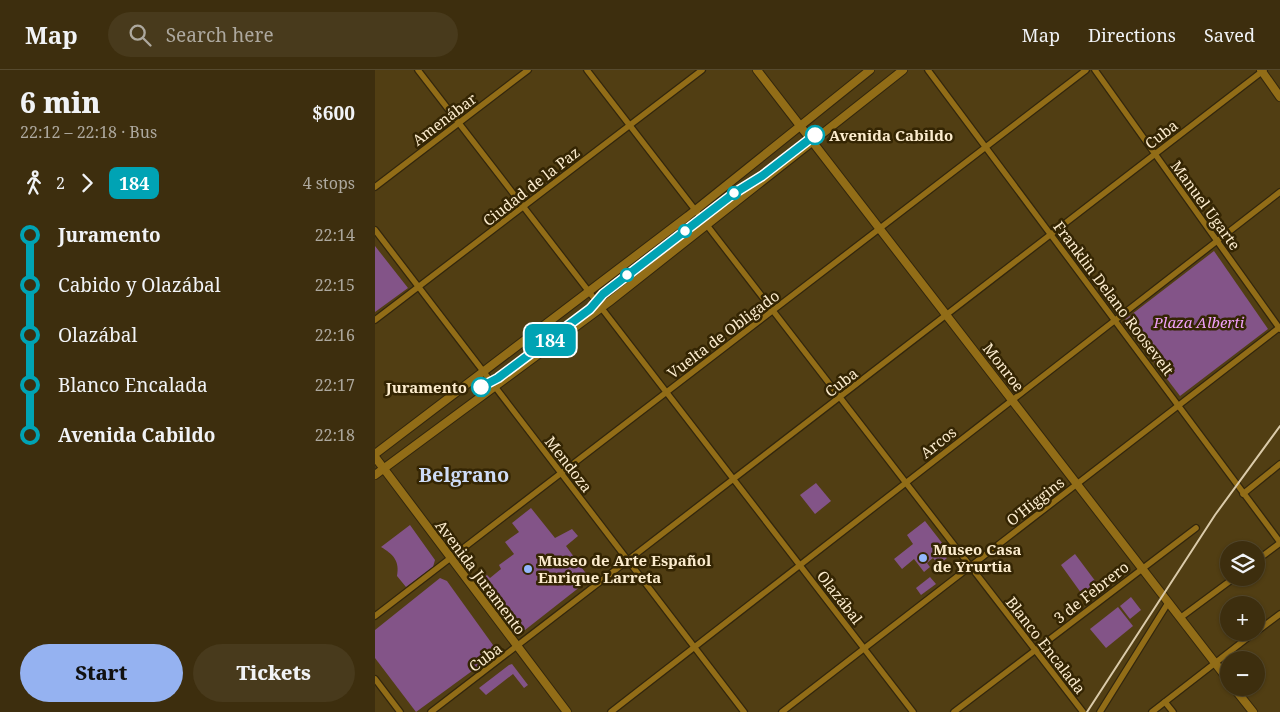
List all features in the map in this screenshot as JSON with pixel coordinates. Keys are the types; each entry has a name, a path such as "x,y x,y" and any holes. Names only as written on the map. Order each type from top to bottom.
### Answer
{"main road":[{"name":"Monroe","path":"757,70 1220,669"},
{"path":"376,457 481,372 694,211 801,127 869,70"},
{"path":"375,475 602,307 813,143 903,70"},
{"path":"1263,70 1280,97"},
{"name":"Avenida Juramento","path":"376,457 451,560 567,712"},
{"path":"1240,696 1253,712"}],"street":[{"name":"Olazábal","path":"418,70 460,122 913,712"},
{"name":"Amenábar","path":"375,187 528,70"},
{"name":"Blanco Encalada","path":"587,70 694,211 841,398 1079,711"},
{"name":"Ciudad de la Paz","path":"375,320 701,70"},
{"name":"Franklin Delano Roosevelt","path":"927,70 1280,542"},
{"name":"Vuelta de Obligado","path":"375,616 451,560 1086,70"},
{"name":"Manuel Ugarte","path":"1095,70 1280,328"},
{"name":"Cuba","path":"431,712 518,648 627,561 841,398 1263,70"},
{"name":"Arcos","path":"611,712 1280,192"},
{"name":"Mendoza","path":"375,230 481,372 744,712"},
{"name":"O'Higgins","path":"782,712 1280,328"},
{"path":"1243,494 1280,464"},
{"name":"3 de Febrero","path":"954,712 1196,528"},
{"path":"1265,554 1280,542"},
{"path":"1180,618 1223,586"},
{"path":"1100,712 1168,603"},
{"path":"1265,625 1280,614"},
{"path":"1152,712 1244,641"},
{"path":"375,679 400,712"},
{"path":"1165,702 1173,712"}],"green space":[{"path":"375,246 408,288 375,312"},
{"name":"Plaza Alberti","path":"1214,251 1268,329 1180,396 1123,321"},
{"path":"816,483 831,501 815,514 800,495"},
{"path":"531,508 555,538 572,529 578,536 566,546 590,579 525,630 520,630 482,579 487,575 490,578 501,569 499,565 514,554 505,542 519,532 512,523"},
{"path":"925,521 946,548 942,552 947,558 939,565 933,558 927,563 930,567 924,572 914,559 902,569 894,559 913,544 907,535"},
{"path":"410,525 435,560 433,567 406,587 397,576 398,571 395,558 381,547"},
{"path":"1075,554 1099,586 1084,597 1061,565"},
{"path":"930,577 936,584 921,595 916,588"},
{"path":"440,578 447,581 498,652 416,712 375,658 375,630"},
{"path":"1131,597 1141,610 1130,619 1120,606"},
{"path":"1118,607 1133,626 1106,648 1090,629"},
{"path":"512,664 528,685 524,688 513,674 486,695 479,688 509,665"}],"railway":[{"path":"1087,712 1215,515 1280,426"}],"bus line":[{"name":"184","path":"481,387 498,378 587,312 603,294 739,189 762,176 815,135"}],"place":[{"name":"Avenida Cabildo","path":"815,135"},
{"name":"Juramento","path":"481,387"},
{"name":"Museo Casa de Yrurtia","path":"923,558"},
{"name":"Museo de Arte Español Enrique Larreta","path":"528,569"}],"district":[{"name":"Belgrano","path":"464,474"}]}
